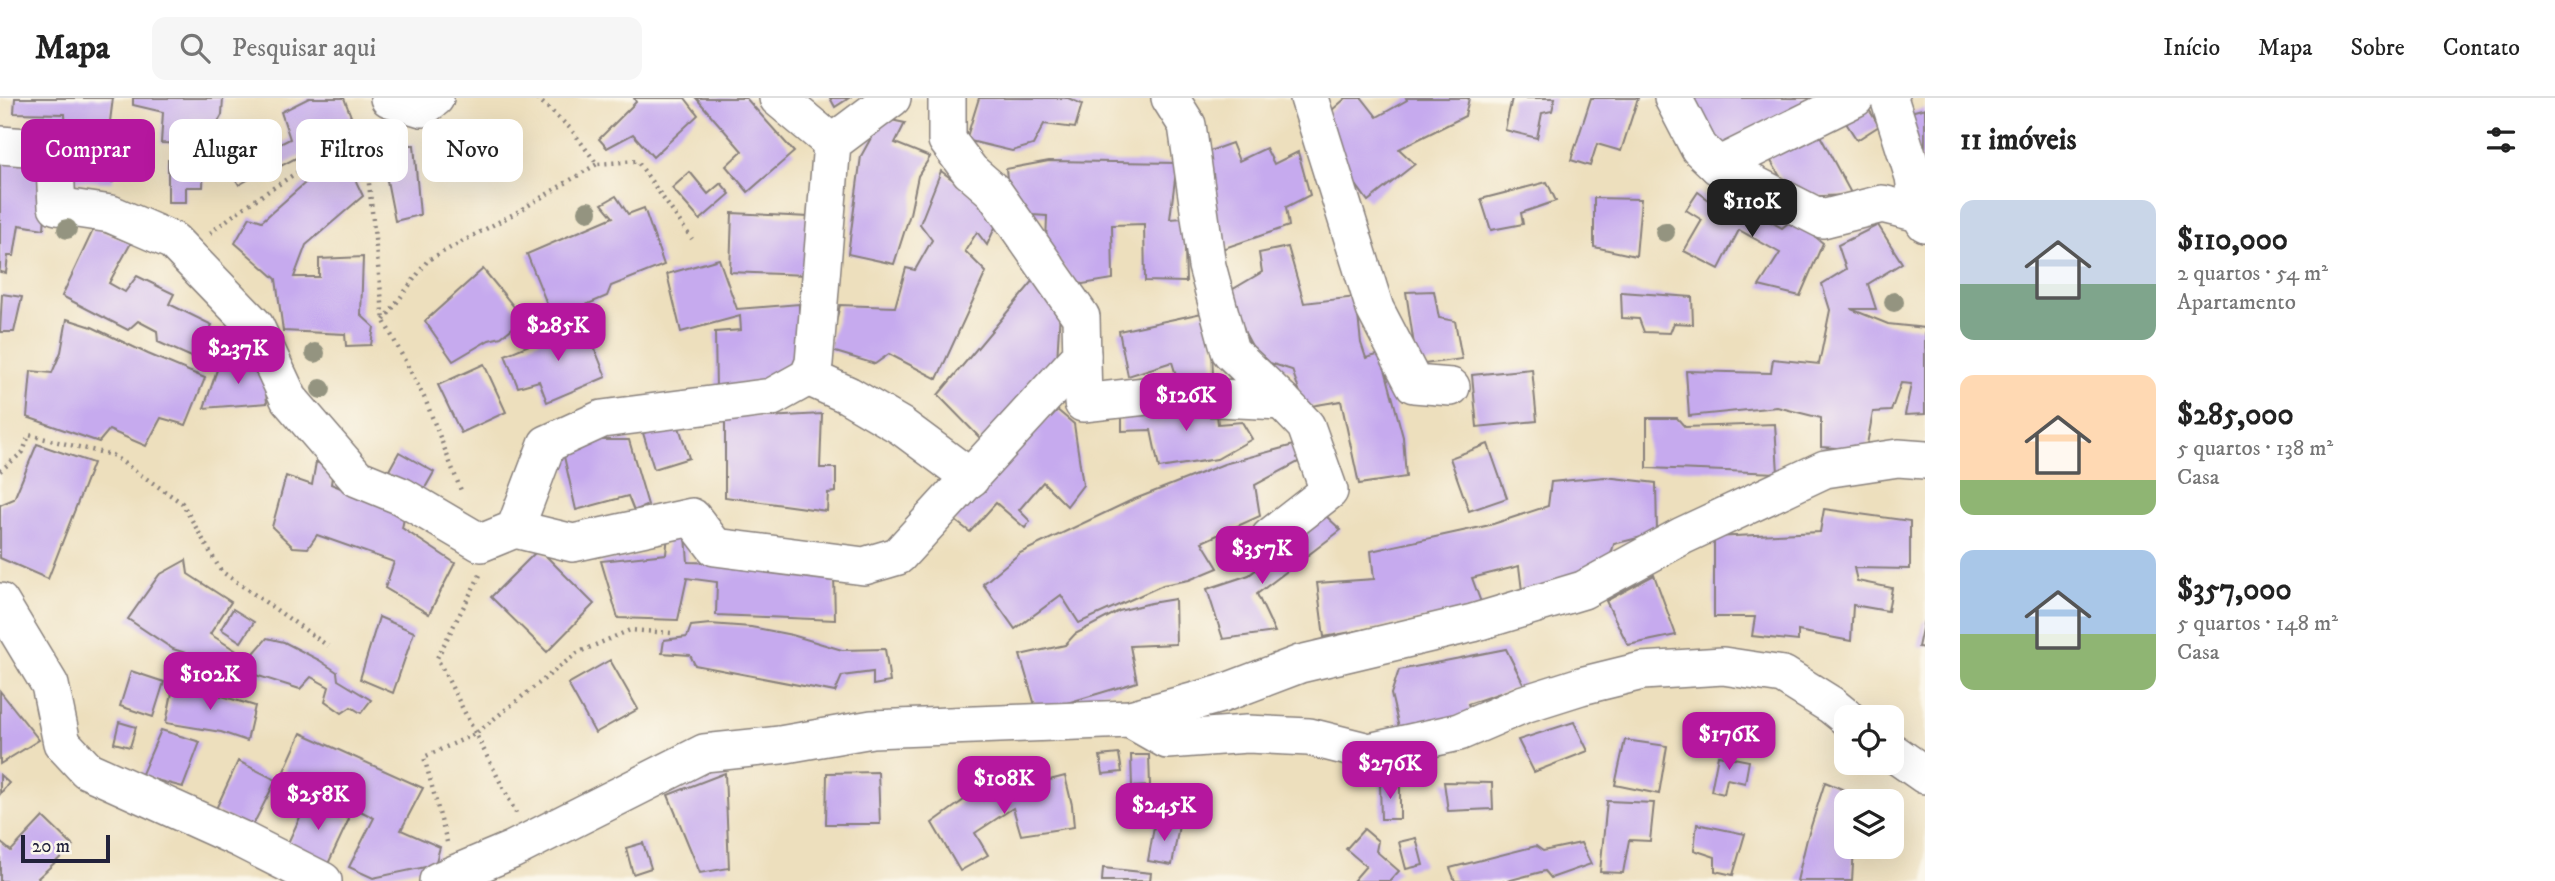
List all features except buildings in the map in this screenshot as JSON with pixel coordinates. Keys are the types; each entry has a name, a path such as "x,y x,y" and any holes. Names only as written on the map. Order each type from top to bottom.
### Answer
{"street":[{"path":"778,98 832,143"},
{"path":"515,529 547,443 602,419 772,397 808,377 814,363 832,143 892,98"},
{"path":"947,98 947,140 970,171 993,191 1081,317 1083,403 1155,395 1282,401"},
{"path":"1170,98 1188,125 1207,265 1230,351 1306,426 1329,491 1270,537"},
{"path":"1309,98 1375,309 1414,384 1451,387"},
{"path":"1673,98 1699,148 1718,166 1822,219 1882,204 1922,218"},
{"path":"1718,166 1855,98"},
{"path":"1889,98 1914,177 1922,218"},
{"path":"0,145 54,149 57,206 111,214 173,241 255,326 289,399 357,478 401,496 481,543 515,529 573,543 692,517 715,547 864,566 898,556 1082,355"},
{"path":"808,377 848,395 901,426 971,478"},
{"path":"447,878 530,841 704,753 780,746 872,729 1130,719 1221,694 1300,664 1473,624 1583,590 1682,536 1825,469 1898,458 1925,460"},
{"path":"0,602 9,638 50,685 62,743 87,770 240,839 323,881"},
{"path":"1130,719 1167,740 1259,734 1309,737 1369,752 1459,732 1524,704 1642,671 1723,666 1783,675 1834,707"},
{"path":"1904,760 1925,775"}],"path":[{"path":"537,98 571,129 597,164"},
{"path":"395,119 415,101"},
{"path":"384,321 428,260 519,211 597,164 637,161 692,239"},
{"path":"202,271 206,236 296,173"},
{"path":"369,182 384,321 425,400 463,495"},
{"path":"0,471 23,452 29,435 113,455 182,503 221,571 328,646"},
{"path":"481,543 480,575 437,658 530,841"},
{"path":"447,878 424,757 475,734 577,653 629,631 671,633"}]}
